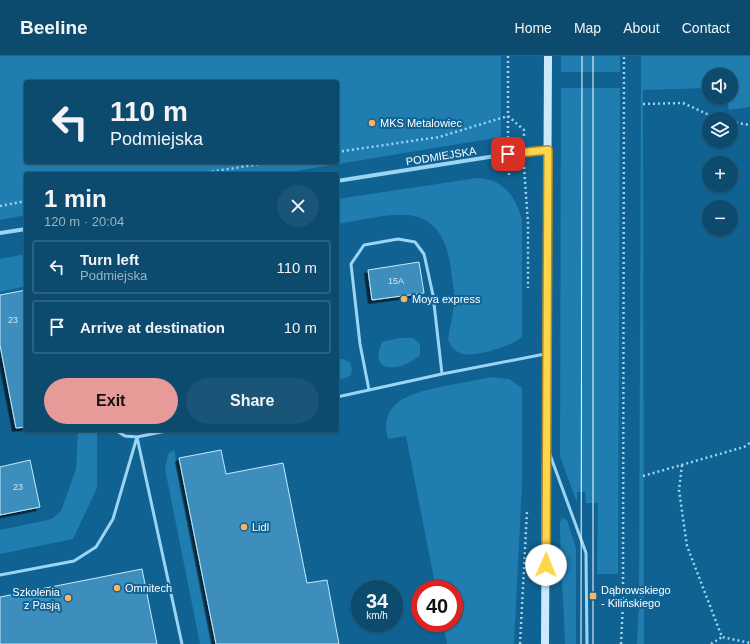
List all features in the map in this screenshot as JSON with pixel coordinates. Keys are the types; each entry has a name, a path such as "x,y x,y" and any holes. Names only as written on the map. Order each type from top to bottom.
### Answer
{"street":[{"path":"545,644 548,56"},
{"name":"PODMIEJSKA","path":"339,181 508,154 548,150"},
{"path":"0,233 24,229"}],"lane":[{"path":"369,390 360,344 351,264 364,245 398,239 415,242 424,254 433,295 442,374"},
{"path":"339,397 547,353"},
{"path":"118,432 125,436 138,436 160,432"},
{"path":"0,575 74,561 96,547 113,519 138,436"},
{"path":"138,436 182,644"},
{"path":"547,447 577,525 587,561 587,644"}],"path":[{"path":"339,152 439,137 508,116 508,56"},
{"path":"621,644 623,603 624,56"},
{"path":"643,104 683,103 703,112"},
{"path":"738,123 750,125"},
{"path":"210,172 260,164"},
{"path":"525,191 528,223 528,292"},
{"path":"0,206 24,202"},
{"path":"643,476 744,447 750,443"},
{"path":"682,465 679,490 687,546 722,637"},
{"path":"520,644 527,506"},
{"path":"711,644 722,637 750,643"}],"shaded area":[{"name":"MKS Metalowiec","path":"0,56 501,56 501,137 339,164 339,80 24,80 24,164 338,164 290,172 24,172 24,215 0,220"},
{"path":"561,56 620,56 620,72 561,72"},
{"path":"641,56 750,56 750,107 729,110 728,104 738,104 738,68 702,68 702,88 643,90 644,644 637,644 639,603"},
{"path":"561,88 620,88 618,574 597,574 598,503 586,503 585,492 577,492 577,503 560,456"},
{"path":"477,178 486,179 501,185 512,196 522,220 522,337 502,347 476,354 463,354 455,350 448,339 454,307 454,290 451,267 446,246 436,229 419,217 407,215 382,216 339,224 339,199"},
{"path":"24,254 24,286 0,292 0,259"},
{"path":"399,338 413,338 420,344 420,355 397,367 383,365 379,361 379,353 382,342"},
{"path":"339,359 350,362 352,370 350,376 339,380"},
{"path":"491,377 509,379 522,388 522,484 514,644 447,644 445,632 463,632 463,580 434,580 406,436 388,439 386,425 388,415 394,406 412,395 434,388"},
{"path":"78,432 97,432 97,488 73,539 0,554 0,530 52,519 61,511 76,469"},
{"path":"174,450 214,644 200,644 165,469 168,454"},
{"path":"562,518 567,520 576,548 576,644 565,644 560,537 560,522"}],"building":[{"path":"419,262 424,293 372,300 368,270"},
{"path":"24,290 24,427 16,428 0,345 0,295"},
{"name":"Lidl","path":"221,450 226,474 283,463 307,583 327,580 339,644 216,644 179,458"},
{"path":"30,460 40,507 0,515 0,467"},
{"path":"142,569 157,644 0,644 0,597"}],"tram line":[{"path":"581,644 582,56"},
{"path":"593,56 593,644"}],"place":[{"name":"MKS Metalowiec","path":"372,123"},
{"name":"Moya express","path":"404,299"},
{"name":"Lidl","path":"244,527"},
{"name":"Omnitech","path":"117,588"},
{"name":"Dąbrowskiego - Kilińskiego","path":"593,596"},
{"name":"Szkolenia z Pasją","path":"68,598"}],"route":[{"path":"508,154 548,150 546,565"}]}
